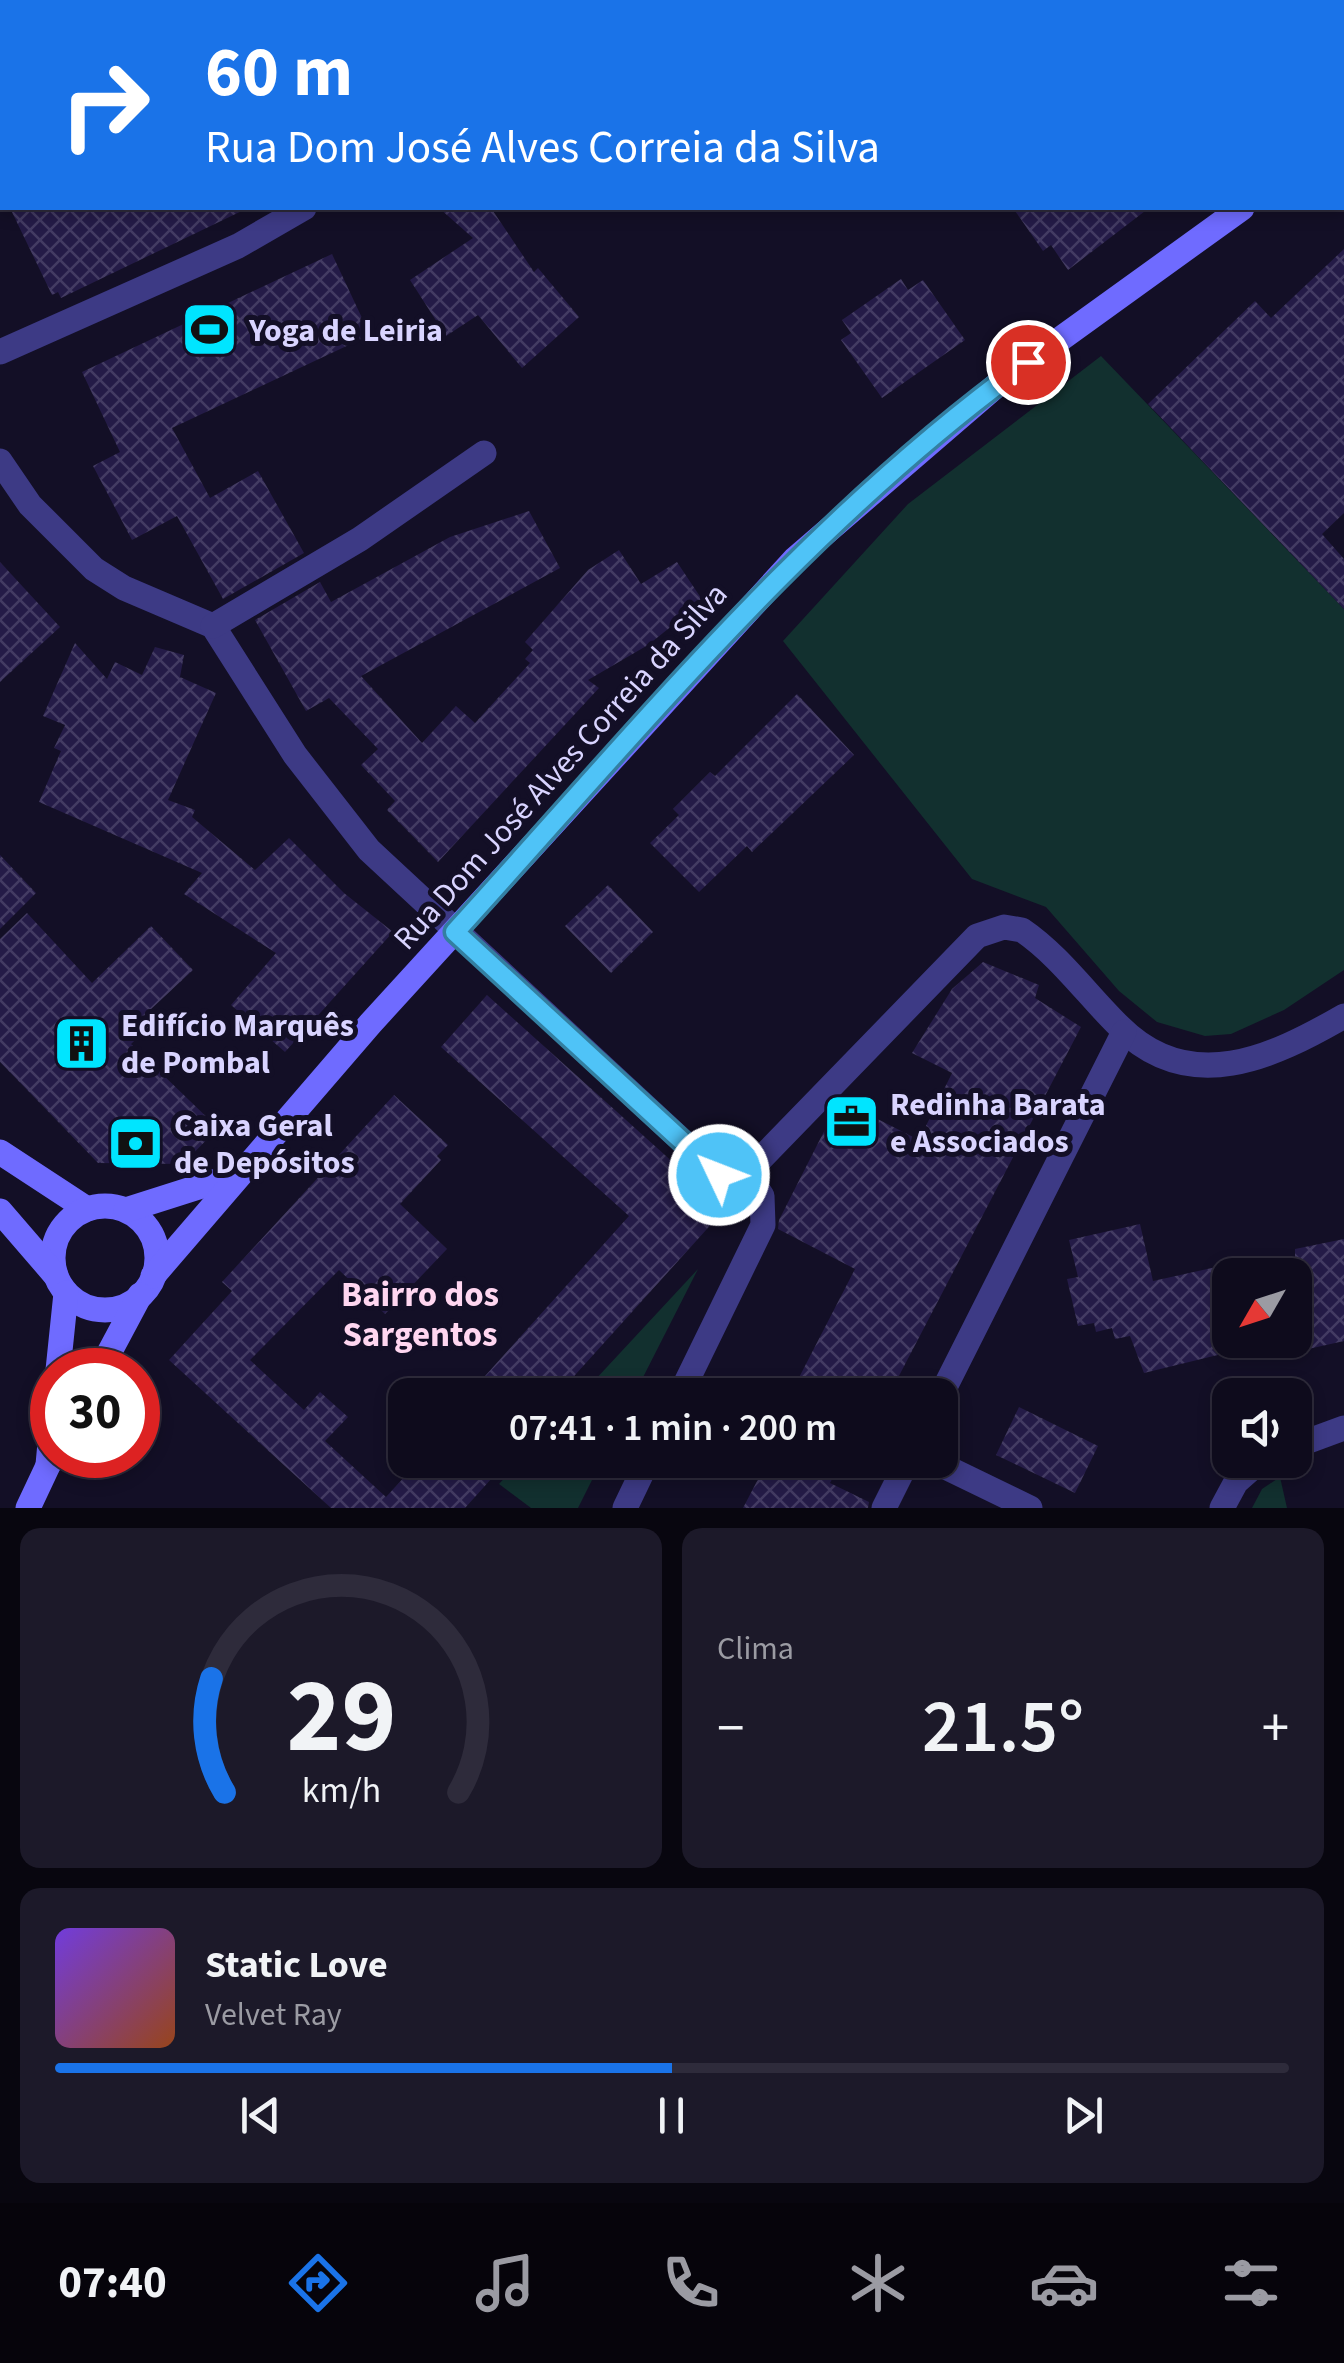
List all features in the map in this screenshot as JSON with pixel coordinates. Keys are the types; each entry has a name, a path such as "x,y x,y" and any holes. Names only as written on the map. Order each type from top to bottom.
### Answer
{"main road":[{"name":"Rua Dom José Alves Correia da Silva","path":"112,1348 147,1286 236,1175 758,597 824,532 998,384 1239,210"},
{"path":"0,1152 56,1193 87,1208 126,1210 236,1175"},
{"path":"59,1348 61,1284 54,1244 61,1228 87,1208"},
{"path":"0,1211 79,1303 111,1310 147,1286 157,1261 149,1231 126,1210"},
{"path":"28,1508 42,1478"}],"street":[{"path":"0,352 238,246 301,210"},
{"path":"213,626 360,538 484,454"},
{"path":"0,462 30,505 94,569 124,588 213,626 329,802 369,850 719,1175 733,1180 747,1173 978,936 990,930 1013,927 1034,938 1124,1032 1186,1062 1234,1065 1287,1048 1344,1016"},
{"path":"950,1378 1124,1032"},
{"path":"688,1378 762,1225 762,1196 747,1173"},
{"path":"1312,1440 1344,1428"},
{"path":"958,1473 1030,1508"},
{"path":"625,1508 639,1478"},
{"path":"884,1508 899,1478"},
{"path":"1222,1508 1241,1478"}],"green space":[{"path":"1101,356 1344,609 1344,970 1284,1010 1231,1034 1205,1036 1157,1022 1119,991 1046,907 972,879 783,641 908,504"},
{"path":"698,1269 643,1378 597,1378"},
{"path":"504,1478 593,1478 578,1508 531,1508 499,1484"},
{"path":"1280,1478 1287,1508 1252,1508 1262,1489"}],"building":[{"path":"11,210 244,210 61,298 58,292 52,295"},
{"path":"441,210 492,210 534,272 538,268 579,317 522,368 478,315 446,336 410,280 473,238"},
{"path":"1014,210 1146,210 1068,270 1051,245 1043,251"},
{"path":"1344,249 1344,513 1322,534 1344,559 1344,609 1148,404 1255,301 1271,318"},
{"path":"332,254 370,335 172,428 210,498 258,471 304,553 223,599 177,516 132,540 93,466 120,452 82,372"},
{"path":"901,279 908,290 923,280 965,340 882,398 841,340 851,333 842,320"},
{"path":"529,511 560,568 361,676 422,743 456,706 475,723 530,663 525,659 533,650 525,642 588,570 619,550 641,584 677,562 703,601 648,645 588,680 599,688 438,862 387,810 395,801 361,765 378,749 329,698 306,711 255,620 320,582 331,602 450,537"},
{"path":"0,562 60,627 0,682"},
{"path":"75,643 107,679 115,662 142,675 155,647 184,655 180,677 216,693 168,800 195,810 192,817 255,870 289,838 344,893 393,932 285,1052 231,1005 276,953 184,894 202,873 39,802 61,751 54,748 65,725 43,716"},
{"path":"797,694 854,755 752,852 747,846 699,892 650,843 679,815 673,809 710,772 715,776"},
{"path":"0,855 36,893 0,929"},
{"path":"608,885 653,932 611,973 565,926"},
{"name":"Edifício Marquês de Pombal","path":"27,913 92,983 151,926 193,970 150,1010 158,1018 131,1044 218,1128 183,1164 98,1163 0,1062 0,939"},
{"path":"983,962 1039,985 1035,998 1081,1027 898,1378 799,1378 855,1269 778,1229 779,1220 840,1100 919,1140 952,1073 912,1053 952,989"},
{"path":"487,995 725,1209 572,1378 483,1378 629,1216 441,1047"},
{"path":"394,1095 448,1145 437,1156 441,1160 400,1204 447,1249 385,1314 339,1270 250,1360 304,1410 320,1392 348,1417 325,1441 386,1497 403,1478 492,1478 465,1508 331,1508 169,1360 232,1291 222,1282"},
{"path":"1140,1224 1153,1281 1212,1268 1212,1356 1144,1373 1130,1336 1115,1339 1112,1328 1096,1332 1094,1323 1078,1326 1067,1279 1078,1277 1069,1240"},
{"path":"1344,1239 1344,1341 1312,1348 1312,1258 1295,1258 1295,1249"},
{"path":"1019,1407 1098,1446 1075,1493 996,1455"},
{"path":"759,1478 833,1478 830,1483 869,1502 868,1508 743,1508"}],"place":[{"name":"Yoga de Leiria","path":"210,330"},
{"name":"Edifício Marquês de Pombal","path":"82,1043"},
{"name":"Redinha Barata e Associados","path":"851,1122"},
{"name":"Caixa Geral de Depósitos","path":"135,1143"}],"district":[{"name":"Bairro dos Sargentos","path":"420,1314"}],"route":[{"path":"719,1175 455,932 795,559 919,448 1028,362"}]}
